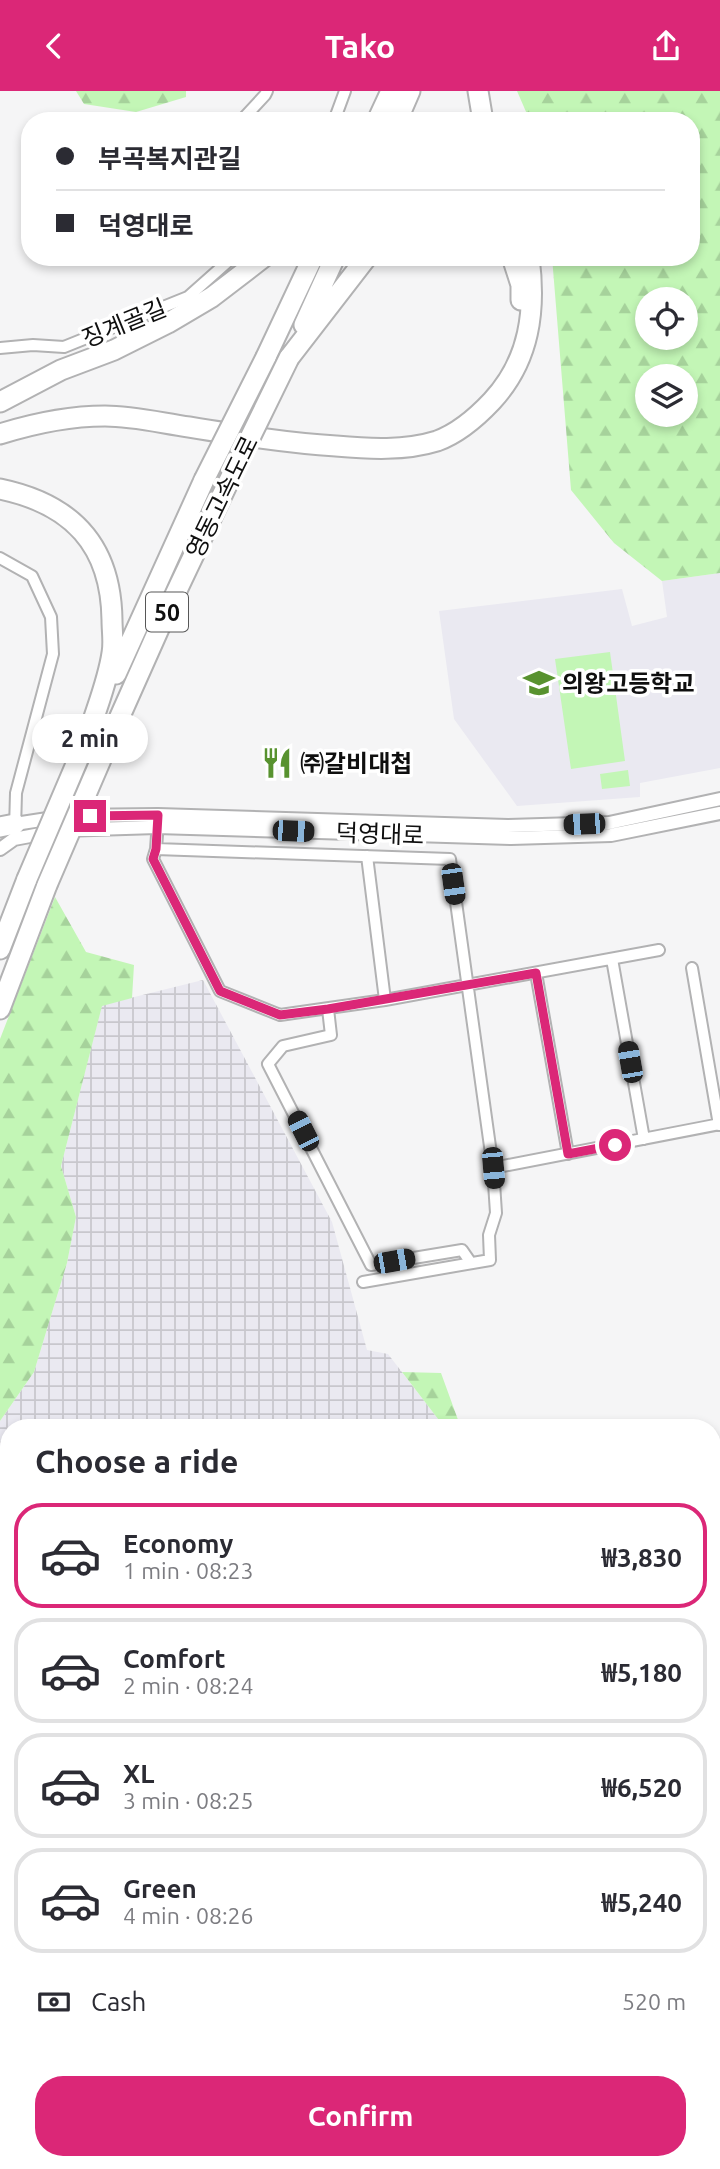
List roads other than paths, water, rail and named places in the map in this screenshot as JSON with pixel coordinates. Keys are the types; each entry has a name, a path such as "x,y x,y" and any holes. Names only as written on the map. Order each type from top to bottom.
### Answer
{"highway":[{"path":"401,112 411,91"},
{"path":"478,91 482,112"},
{"path":"380,112 389,95"},
{"path":"0,402 61,370 114,350 168,323 212,297 252,266"},
{"name":"영동고속도로","path":"0,949 88,736 204,480 309,266"},
{"name":"영동고속도로","path":"0,1009 47,885 162,622 331,266"},
{"path":"289,358 360,266"},
{"path":"0,424 48,413 103,406 294,433 391,438 432,432 463,416 493,387 510,356 521,321 521,285 515,266"},
{"path":"0,434 50,422 104,416 291,443 394,448 437,440 472,423 502,390 519,360 531,321 533,283 530,266"},
{"path":"0,489 23,494 64,513 84,533 98,556 109,585 113,652 88,736"}],"street":[{"path":"249,112 267,91"},
{"path":"337,112 345,91"},
{"name":"징계골길","path":"0,348 33,345 64,347 188,297 223,266"},
{"path":"0,558 32,576 51,617 53,654 7,831"},
{"name":"덕영대로","path":"158,821 520,826 610,823 720,799"},
{"name":"덕영대로","path":"0,849 7,831 67,816 511,838 611,835 720,813"},
{"path":"158,821 153,859 220,991 280,1015 385,1000 659,950"},
{"path":"156,849 450,859 493,1168 496,1213 489,1235 490,1260 363,1282"},
{"path":"368,856 385,1000"},
{"path":"612,959 644,1139"},
{"path":"493,1168 720,1124 692,968"},
{"path":"536,973 568,1154"},
{"path":"328,1009 331,1035 283,1046 268,1065 371,1265 462,1250 471,1263"}],"place":[{"name":"의왕고등학교","path":"539,683"},
{"name":"㈜갈비대첩","path":"277,763"}]}
